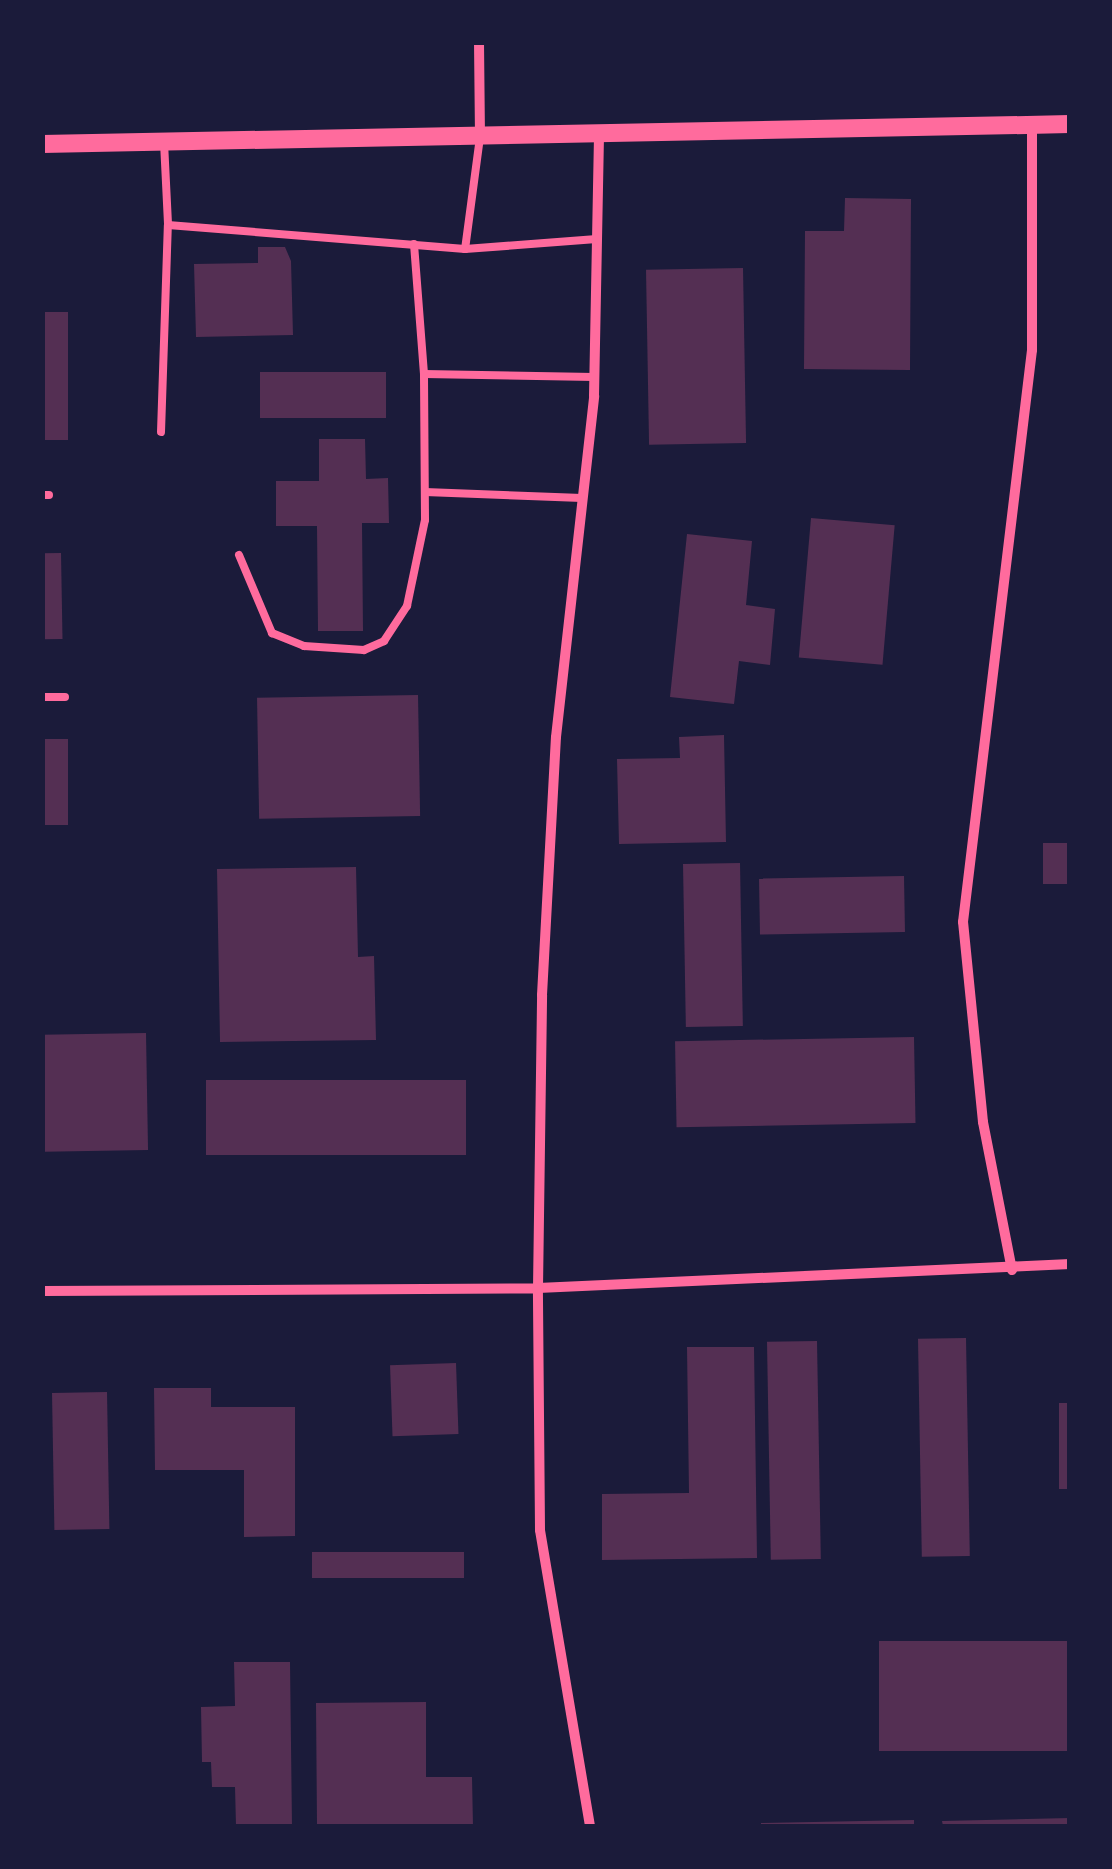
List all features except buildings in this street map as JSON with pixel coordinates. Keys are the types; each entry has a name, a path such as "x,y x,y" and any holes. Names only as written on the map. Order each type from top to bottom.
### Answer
{"street":[{"path":"479,42 480,136"},
{"path":"42,144 1070,124"},
{"path":"1012,1270 983,1122 963,922 1032,350 1032,125"},
{"path":"590,1826 540,1530 538,1288 554,777 594,377 599,134"},
{"path":"42,1291 538,1288 1012,1270 1070,1264"}],"lane":[{"path":"464,249 480,136"},
{"path":"161,432 168,224 164,142"},
{"path":"168,224 464,249 596,239"},
{"path":"239,555 272,633 364,650 384,641 407,606 425,492 424,374 414,244"},
{"path":"424,374 594,377"},
{"path":"425,492 582,498"},
{"path":"42,697 65,697"}]}
